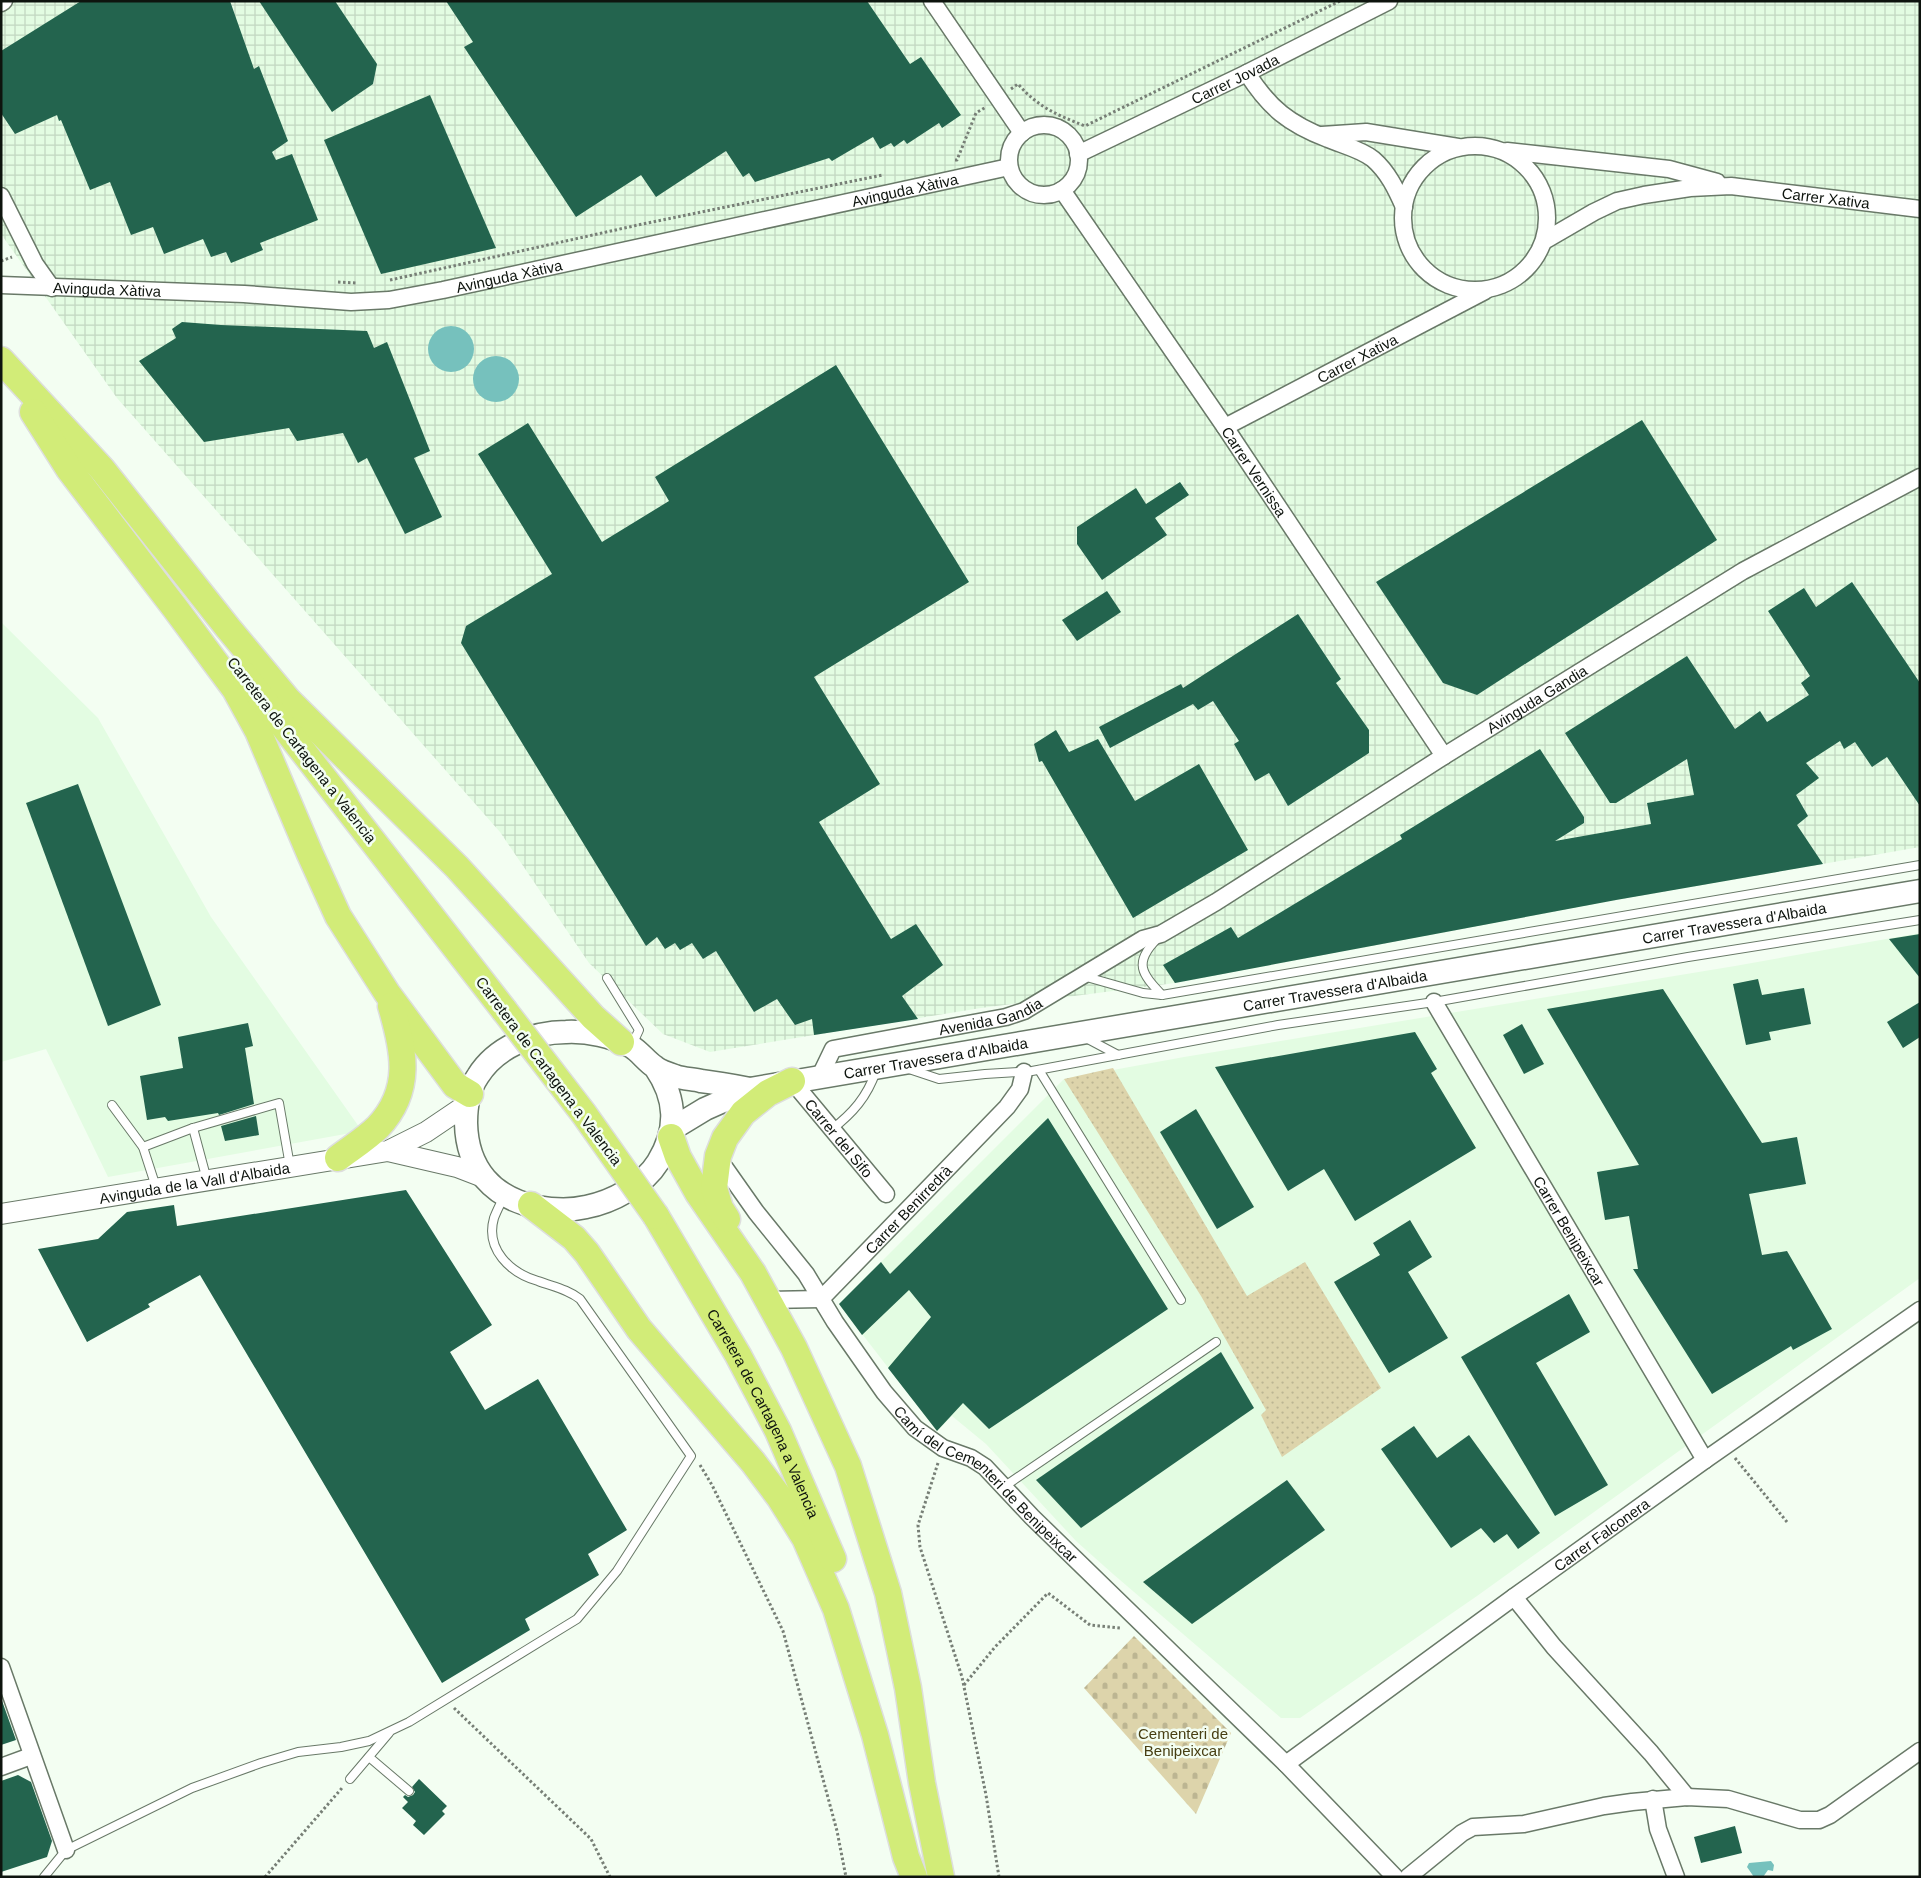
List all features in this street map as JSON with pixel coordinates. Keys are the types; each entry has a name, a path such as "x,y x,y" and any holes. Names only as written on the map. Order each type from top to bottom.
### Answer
{"highway":[{"path":"1,360 69,469 235,689 258,731 338,916 387,994 468,1099"},
{"path":"1,360 102,469 228,628 288,700 458,867 593,1017 626,1044"},
{"name":"Carretera de Cartagena a Valencia","path":"1,360 584,1114 656,1216 738,1355 778,1431 845,1589 867,1657 908,1807 924,1877"},
{"path":"338,1158 377,1128 386,1117 399,1093 404,1070 399,1034 387,994"},
{"path":"753,1274 734,1231 720,1208 714,1188 718,1156 732,1125 743,1113 768,1093 792,1081"},
{"path":"672,1133 678,1157 698,1193 753,1274 794,1348 848,1466 888,1593 908,1688 922,1783 941,1877"},
{"path":"531,1205 574,1238 587,1253 639,1329 753,1462 780,1498 805,1538 836,1609 875,1735 906,1857 914,1877"}],"main road":[{"name":"Carrer Travessera d'Albaida","path":"672,1133 705,1109 750,1089 1920,891"},
{"path":"570,1032 603,1036 626,1044 655,1067 662,1077 670,1099 673,1113 672,1133 660,1158 650,1172 609,1201 588,1207 562,1210 517,1202 504,1195 483,1177 474,1165 466,1136 468,1099 477,1077 498,1054 525,1040 542,1035 570,1032"},
{"name":"Carrer Travessera d'Albaida","path":"655,1067 677,1076 750,1089"}],"street":[{"path":"932,1 1022,133"},
{"name":"Carrer Jovada","path":"1078,154 1389,1"},
{"path":"1246,73 1268,103 1286,118 1317,135 1371,158 1381,167 1393,183 1404,207"},
{"path":"1045,125 1057,128 1070,138 1078,154 1079,164 1070,184 1052,194 1040,195 1030,192 1016,182 1009,167 1008,157 1016,138 1034,126 1045,125"},
{"path":"1317,135 1366,132 1461,147 1481,146 1500,151 1520,161 1535,178 1544,198 1547,219 1544,241 1535,258 1523,272 1507,283 1489,289 1466,290 1444,283 1425,270 1412,251 1404,230 1404,207 1411,186 1423,168 1440,155 1461,147"},
{"name":"Carrer Xativa","path":"1500,151 1669,169 1731,186 1920,209"},
{"name":"Avinguda Xàtiva","path":"1,285 244,294 351,302 389,300 443,290 1009,167"},
{"name":"Carrer Xativa","path":"1544,241 1594,212 1628,198 1690,188 1731,186"},
{"name":"Carrer Vernissa","path":"1062,190 1225,427 1444,756"},
{"path":"1,196 35,264 52,288"},
{"name":"Carrer Xativa","path":"1225,427 1489,289"},
{"name":"Avinguda Gandia","path":"1161,934 1216,902 1444,756 1743,571 1920,477"},
{"name":"Avenida Gandia","path":"820,1076 833,1050 1006,1017 1024,1011 1143,939 1161,934"},
{"name":"Carrer Benipeixcar","path":"1434,1002 1705,1460"},
{"name":"Carrer Benirredrà","path":"822,1299 1007,1107 1032,1071"},
{"name":"Carrer del Sifo","path":"792,1081 886,1194"},
{"name":"Avinguda de la Vall d'Albaida","path":"1,1214 388,1150 426,1132 468,1099"},
{"name":"Avinguda de la Vall d'Albaida","path":"388,1150 457,1167 483,1177"},
{"name":"Camí del Cementeri de Benipeixcar","path":"725,1168 756,1212 806,1274 835,1322 884,1392 915,1428 943,1448 978,1462 1005,1486 1032,1517 1286,1764 1395,1877"},
{"path":"768,1300 822,1299"},
{"name":"Carrer Falconera","path":"1286,1764 1705,1460 1920,1310"},
{"path":"1514,1597 1554,1647 1661,1764 1687,1797"},
{"path":"1,1667 66,1850"},
{"path":"1408,1877 1473,1826 1524,1824 1604,1806 1653,1799 1687,1797 1728,1799 1800,1820 1819,1820 1830,1815 1920,1751"},
{"path":"1,1767 32,1756"},
{"path":"1653,1799 1658,1829 1676,1877"}],"lane":[{"path":"1081,976 1143,993 1162,996 1920,865"},
{"path":"831,1130 850,1115 886,1065 939,1079 1032,1071 1278,1025 1434,1002 1707,954 1920,920"},
{"path":"1161,934 1145,952 1142,964 1144,974 1162,996"},
{"path":"607,978 639,1030 626,1044"},
{"path":"1078,1033 1118,1055"},
{"path":"1032,1071 1181,1300"},
{"path":"143,1146 193,1128 279,1103 290,1166"},
{"path":"112,1105 143,1146 157,1189"},
{"path":"193,1128 207,1180"},
{"path":"44,1877 66,1850 192,1788 252,1766 298,1752 341,1747 369,1741 393,1729 577,1620 617,1571 691,1456 580,1299 562,1288 525,1277 503,1259 492,1240 492,1230 494,1218 504,1195"},
{"path":"1005,1486 1216,1342"},
{"path":"350,1779 393,1729"},
{"path":"369,1757 408,1791"}],"path":[{"path":"948,162 957,160 976,113 1018,84 1030,98 1046,108 1085,126 1340,1"},
{"path":"386,281 638,224 890,173"},
{"path":"1,261 12,256 35,264"},
{"path":"337,282 367,283"},
{"path":"1725,1446 1787,1522"},
{"path":"943,1448 918,1525 920,1547 964,1686 986,1795 999,1877"},
{"path":"691,1456 701,1467 712,1485 783,1631 837,1830 846,1877"},
{"path":"964,1686 995,1647 1048,1593 1090,1625 1149,1630"},
{"path":"445,1699 591,1839 610,1877"},
{"path":"265,1877 350,1779"}],"shaded area":[{"path":"1,1 1920,1 1920,847 1616,900 1175,983 981,1008 710,1052 663,1034 589,963 500,832 117,398 1,234"},
{"path":"1,622 98,718 211,917 362,1131 108,1177 46,1049 1,1062"},
{"path":"1920,933 1920,1278 1477,1596 1300,1718 1281,1718 1113,1574 1076,1541 986,1444 952,1416 937,1431 839,1304 1064,1079 1184,1057 1735,966"}],"green space":[{"path":"1113,1068 1247,1296 1305,1262 1381,1388 1282,1457 1261,1415 1266,1410 1201,1296 1064,1079"},
{"name":"Cementeri de Benipeixcar","path":"1134,1636 1231,1733 1196,1814 1084,1688"}],"water":[{"path":"446,326 456,326 470,336 474,349 470,362 464,368 456,372 446,372 432,362 428,354 428,344 438,330"},
{"path":"491,356 501,356 515,366 519,379 515,392 509,398 501,402 491,402 477,392 473,384 473,374 483,360"},
{"path":"1771,1861 1774,1865 1773,1871 1768,1870 1763,1877 1754,1877 1747,1867 1749,1863"}],"building":[{"path":"81,1 230,1 254,69 259,66 288,141 272,152 276,160 292,154 318,220 260,243 263,250 231,263 226,252 211,257 203,239 164,254 153,227 131,235 110,182 90,190 61,120 59,121 57,115 15,134 1,113 1,51"},
{"path":"259,1 335,1 377,64 373,84 332,112"},
{"path":"446,1 867,1 910,64 921,57 961,115 942,128 939,123 907,144 904,140 894,147 891,143 880,149 873,137 832,161 829,158 755,182 749,173 743,177 726,151 656,197 641,175 576,217 464,47 473,42"},
{"path":"430,95 496,248 381,274 324,140"},
{"path":"182,322 367,331 374,348 387,342 430,451 414,458 442,517 405,534 367,458 358,463 343,433 297,441 289,428 204,442 139,361 176,338 172,329"},
{"path":"836,365 969,582 814,677 880,784 819,822 891,939 916,924 943,965 902,996 918,1019 814,1035 812,1019 795,1025 777,999 754,1012 716,951 703,959 692,943 680,950 675,943 665,949 657,937 646,946 461,643 466,626 552,574 478,454 528,423 602,542 669,501 655,477"},
{"path":"1642,420 1717,540 1477,695 1443,683 1376,582"},
{"path":"1180,482 1189,495 1155,518 1167,535 1102,580 1077,544 1077,527 1136,488 1146,504"},
{"path":"1852,582 1920,683 1920,806 1887,757 1872,767 1855,742 1844,749 1840,741 1806,763 1819,778 1796,795 1808,816 1797,825 1823,864 1616,900 1175,983 1163,965 1231,927 1238,938 1402,839 1400,835 1540,749 1584,817 1584,823 1555,841 1651,824 1647,803 1694,795 1687,759 1616,803 1610,803 1565,733 1687,656 1735,729 1760,711 1767,722 1809,695 1801,683 1810,676 1768,611 1804,588 1816,607"},
{"path":"1107,591 1121,612 1077,641 1062,620"},
{"path":"1298,614 1341,679 1336,683 1369,730 1369,753 1288,806 1269,773 1255,781 1234,744 1239,741 1213,701 1198,710 1193,704 1110,748 1099,727 1181,684 1183,688"},
{"path":"1056,730 1069,752 1098,739 1135,801 1199,764 1248,850 1133,918 1042,761 1039,762 1034,744"},
{"path":"78,784 161,1005 108,1026 26,803"},
{"path":"1920,934 1920,978 1889,939"},
{"path":"1758,979 1762,995 1804,988 1811,1024 1769,1032 1771,1040 1746,1045 1733,984"},
{"path":"1663,989 1762,1143 1797,1137 1806,1184 1749,1194 1762,1255 1787,1251 1832,1329 1793,1350 1791,1346 1712,1394 1633,1269 1638,1269 1629,1216 1605,1220 1597,1172 1639,1165 1547,1009"},
{"path":"1920,1002 1920,1037 1903,1048 1887,1022"},
{"path":"248,1023 253,1046 245,1048 254,1104 219,1115 218,1113 168,1121 165,1117 147,1120 140,1076 183,1068 178,1037"},
{"path":"1522,1024 1544,1064 1524,1074 1503,1035"},
{"path":"1415,1032 1437,1069 1431,1073 1476,1148 1355,1221 1324,1169 1288,1191 1215,1067"},
{"path":"1196,1109 1254,1207 1217,1229 1160,1132"},
{"path":"256,1116 259,1135 225,1141 221,1126"},
{"path":"1048,1118 1168,1309 989,1429 963,1403 937,1431 888,1368 931,1317 909,1290 862,1335 839,1304 881,1262 890,1274"},
{"path":"406,1190 492,1325 450,1352 485,1410 538,1379 627,1530 588,1554 599,1575 525,1619 530,1630 442,1683 200,1275 148,1304 150,1307 87,1342 38,1249 98,1239 127,1212 174,1205 177,1226"},
{"path":"1410,1220 1432,1257 1408,1272 1448,1338 1389,1373 1334,1282 1380,1255 1373,1243"},
{"path":"1569,1294 1590,1332 1536,1363 1608,1485 1555,1516 1461,1357"},
{"path":"1221,1352 1254,1408 1081,1528 1036,1480"},
{"path":"1414,1426 1437,1458 1469,1435 1540,1533 1518,1549 1507,1534 1494,1543 1481,1528 1451,1548 1381,1449"},
{"path":"1287,1480 1325,1530 1192,1624 1143,1582"},
{"path":"1,1698 16,1740 1,1745"},
{"path":"18,1775 31,1782 52,1841 47,1857 1,1872 1,1781"},
{"path":"419,1779 447,1806 442,1811 445,1814 424,1835 413,1825 416,1821 402,1808 408,1802 403,1797 405,1795 408,1797 413,1795 415,1792 412,1787"},
{"path":"1735,1826 1742,1853 1701,1863 1694,1837"}]}
